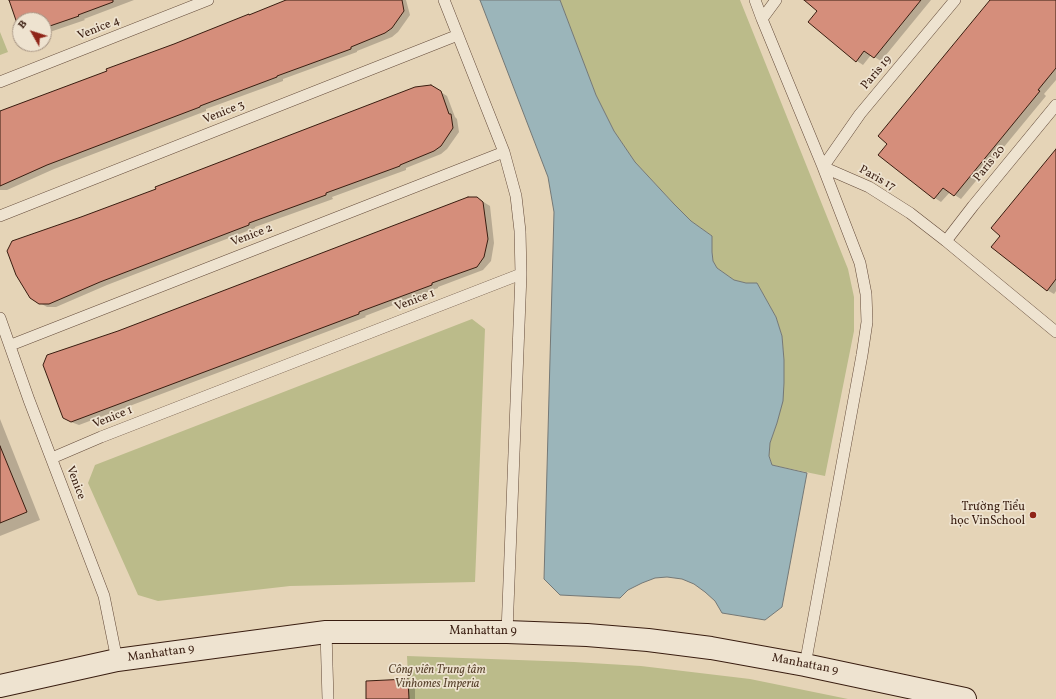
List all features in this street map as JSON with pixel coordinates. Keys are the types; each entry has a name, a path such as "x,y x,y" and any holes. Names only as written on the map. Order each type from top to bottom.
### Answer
{"main road":[{"name":"Manhattan 9","path":"0,686 117,660 326,632 507,632 587,635 648,640 711,648 805,665 965,699"}],"lane":[{"name":"Venice 4","path":"0,82 208,0"},
{"path":"444,0 504,152 516,196 520,231 521,274 507,632"},
{"path":"755,0 823,167 860,263 866,294 867,322 862,355 805,665"},
{"path":"762,19 776,0"},
{"name":"Paris 19","path":"823,167 860,114 955,0"},
{"name":"Venice 3","path":"0,216 458,35"},
{"name":"Paris 20","path":"946,241 1056,105"},
{"name":"Venice 2","path":"11,345 504,152"},
{"name":"Paris 17","path":"823,167 869,187 910,213 1056,332"},
{"name":"Venice 1","path":"52,458 101,436 521,274"},
{"name":"Venice","path":"0,318 11,345 29,400 104,596 117,660"},
{"path":"326,632 328,699"}],"green space":[{"path":"560,0 740,0 848,269 854,297 854,331 825,476 772,465 769,455 770,443 777,423 784,383 782,336 776,317 757,283 746,283 734,280 717,268 713,261 712,236 691,221 635,162 614,131 596,95"},
{"path":"0,32 8,52 0,55"},
{"path":"472,319 485,329 475,582 290,586 158,601 138,595 88,483 95,465"},
{"name":"Công viên Trung tâm Vinhomes Imperia","path":"407,656 641,666 750,679 848,699 409,699"}],"water":[{"path":"480,0 560,0 596,95 614,131 635,162 691,221 712,236 713,261 717,268 734,280 746,283 757,283 776,317 782,336 784,383 783,401 770,443 769,456 772,465 807,473 782,607 765,620 722,613 715,601 705,592 694,584 682,579 667,577 655,578 628,590 620,598 560,595 544,579 554,212 548,177"}],"building":[{"path":"9,0 113,0 113,2 52,25 52,12 13,12"},
{"path":"286,0 402,0 404,11 392,28 385,33 351,47 351,49 47,165 0,186 0,111 107,71 106,69"},
{"path":"804,0 921,0 874,58 864,51 856,62 808,22 817,11"},
{"path":"990,0 1056,0 1056,68 1038,90 1040,91 954,196 943,188 934,199 878,155 887,144 878,136"},
{"path":"431,85 441,91 449,114 451,114 453,128 441,146 434,151 400,166 326,193 326,195 249,223 249,225 100,282 49,304 39,304 30,298 16,275 7,251 12,241 156,189 155,187 415,87"},
{"path":"1056,149 1056,279 1047,291 991,247 1000,236 991,228"},
{"path":"468,197 477,197 483,202 488,239 484,257 477,267 359,312 359,314 71,422 63,418 43,365 47,355 118,331"},
{"path":"0,446 27,512 0,523"},
{"path":"408,679 409,699 366,699 366,681"}],"place":[{"name":"Trường Tiểu học VinSchool","path":"1033,515"}]}
